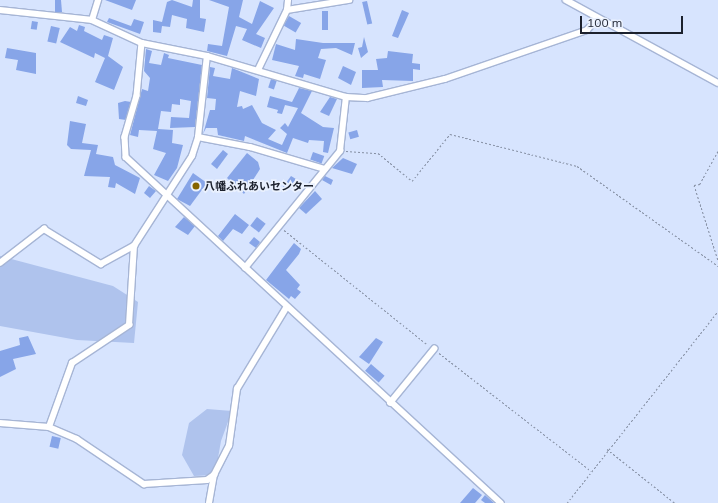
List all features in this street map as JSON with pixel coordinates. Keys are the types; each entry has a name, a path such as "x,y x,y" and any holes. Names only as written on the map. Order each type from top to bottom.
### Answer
{"street":[{"path":"92,20 98,0"},
{"path":"258,70 288,10 288,0"},
{"path":"288,10 349,0"},
{"path":"566,0 597,19 718,83"},
{"path":"0,10 92,20 142,43 207,56 258,70 346,98 367,98 445,79 587,30 597,19"},
{"path":"142,43 137,96 125,137 126,157 286,308 501,503"},
{"path":"0,263 44,229 101,264 134,246 192,156 198,137 207,56"},
{"path":"245,268 340,151 346,98"},
{"path":"198,137 250,147 325,168"},
{"path":"49,428 72,363 129,325 134,246"},
{"path":"209,503 214,476 229,446 236,389 286,308"},
{"path":"390,403 434,349"},
{"path":"0,423 49,428 100,452 144,484 207,480 214,476"}],"path":[{"path":"340,151 378,153 412,181 450,134 555,160 595,176 718,266"},
{"path":"718,151 700,184 694,185 718,260"},
{"path":"278,226 591,471"},
{"path":"567,503 606,449 718,311"},
{"path":"606,449 675,503"},
{"path":"12,503 34,503"}],"shaded area":[{"path":"0,256 113,286 138,302 134,343 77,340 0,326"},
{"path":"207,409 232,411 221,441 215,475 194,476 182,455 189,423"}],"building":[{"path":"55,0 61,0 62,12 55,12"},
{"path":"105,0 136,0 132,10"},
{"path":"172,0 192,7 193,0 200,0 200,18 206,19 204,32 186,28 187,19 172,15 170,27 162,26 161,33 153,32 153,20 162,22 167,2"},
{"path":"209,0 243,0 239,17 252,24 260,1 274,8 256,34 265,38 261,48 242,40 247,29 236,26 227,56 207,51 208,44 222,46 229,7"},
{"path":"367,1 372,23 367,25 362,2"},
{"path":"402,10 409,13 398,38 392,36"},
{"path":"322,11 328,11 328,30 322,30"},
{"path":"289,16 301,23 296,33 284,26"},
{"path":"109,18 131,26 134,19 144,22 140,34 107,22"},
{"path":"32,21 38,22 37,30 31,29"},
{"path":"79,25 85,27 84,31 102,40 104,35 113,38 108,56 123,67 114,90 95,82 105,58 95,53 94,58 60,42 70,27 77,31"},
{"path":"51,26 60,28 56,44 47,42"},
{"path":"364,37 368,52 361,58 358,48 362,47"},
{"path":"296,39 323,43 355,43 352,55 336,48 321,49 318,58 326,60 320,79 304,74 303,78 295,76 299,66 272,60 276,44 295,50"},
{"path":"7,48 36,53 36,74 16,70 18,60 5,58"},
{"path":"146,49 152,51 149,63 161,65 164,53 169,55 168,58 202,65 195,127 170,128 171,117 189,118 191,101 180,99 180,105 172,104 171,112 161,111 158,129 173,130 172,143 183,145 177,168 168,181 154,175 166,153 153,149 157,131 139,130 138,137 130,135 142,89 148,91 150,78 144,71"},
{"path":"388,51 413,54 412,63 420,64 420,70 413,69 413,81 382,80 383,87 362,88 362,70 378,70 376,59 387,58"},
{"path":"343,66 356,72 351,85 338,78"},
{"path":"210,67 215,68 213,76 230,79 232,68 259,79 256,96 240,91 237,107 242,106 243,109 252,105 262,123 276,130 268,139 282,145 287,134 280,128 285,123 288,127 298,108 285,105 282,114 277,113 278,110 267,107 270,96 292,102 299,88 312,91 301,113 323,127 334,128 328,153 323,152 324,141 309,140 308,143 293,138 287,153 245,136 244,141 218,135 217,128 206,128 203,134 210,110 215,110 216,99 207,98"},
{"path":"271,79 277,81 274,89 268,88"},
{"path":"78,96 88,100 86,106 76,103"},
{"path":"330,97 337,99 329,116 320,112"},
{"path":"125,101 131,102 126,120 119,119 118,103"},
{"path":"70,121 86,124 82,143 98,145 96,154 113,157 115,165 140,178 135,194 116,183 115,188 108,187 110,177 84,176 91,150 71,149 67,145"},
{"path":"357,130 359,137 350,139 348,132"},
{"path":"223,150 228,154 217,169 211,164"},
{"path":"313,152 324,156 322,164 310,160"},
{"path":"247,153 258,162 260,169 244,194 227,178"},
{"path":"343,158 357,164 352,174 332,168"},
{"path":"193,173 207,183 190,206 177,199"},
{"path":"291,176 296,179 287,190 283,187"},
{"path":"325,176 333,180 331,185 322,180"},
{"path":"149,186 156,191 150,198 144,193"},
{"path":"315,191 322,199 306,214 299,208"},
{"path":"235,214 249,225 242,234 233,229 223,241 218,236"},
{"path":"184,217 195,226 188,235 175,227"},
{"path":"257,217 266,224 259,232 250,226"},
{"path":"254,237 260,242 256,248 249,243"},
{"path":"294,243 301,249 299,254 286,270 300,285 297,289 301,292 295,299 291,296 289,299 266,280"},
{"path":"28,336 36,354 13,359 16,369 0,377 0,351 20,345 19,338"},
{"path":"376,338 383,342 369,364 359,357"},
{"path":"371,364 385,376 379,383 365,371"},
{"path":"52,436 61,438 58,449 50,447"},
{"path":"473,488 482,495 475,503 460,503"},
{"path":"485,495 494,503 485,503 481,500"}],"place":[{"name":"八幡ふれあいセンター","path":"196,186"}]}
